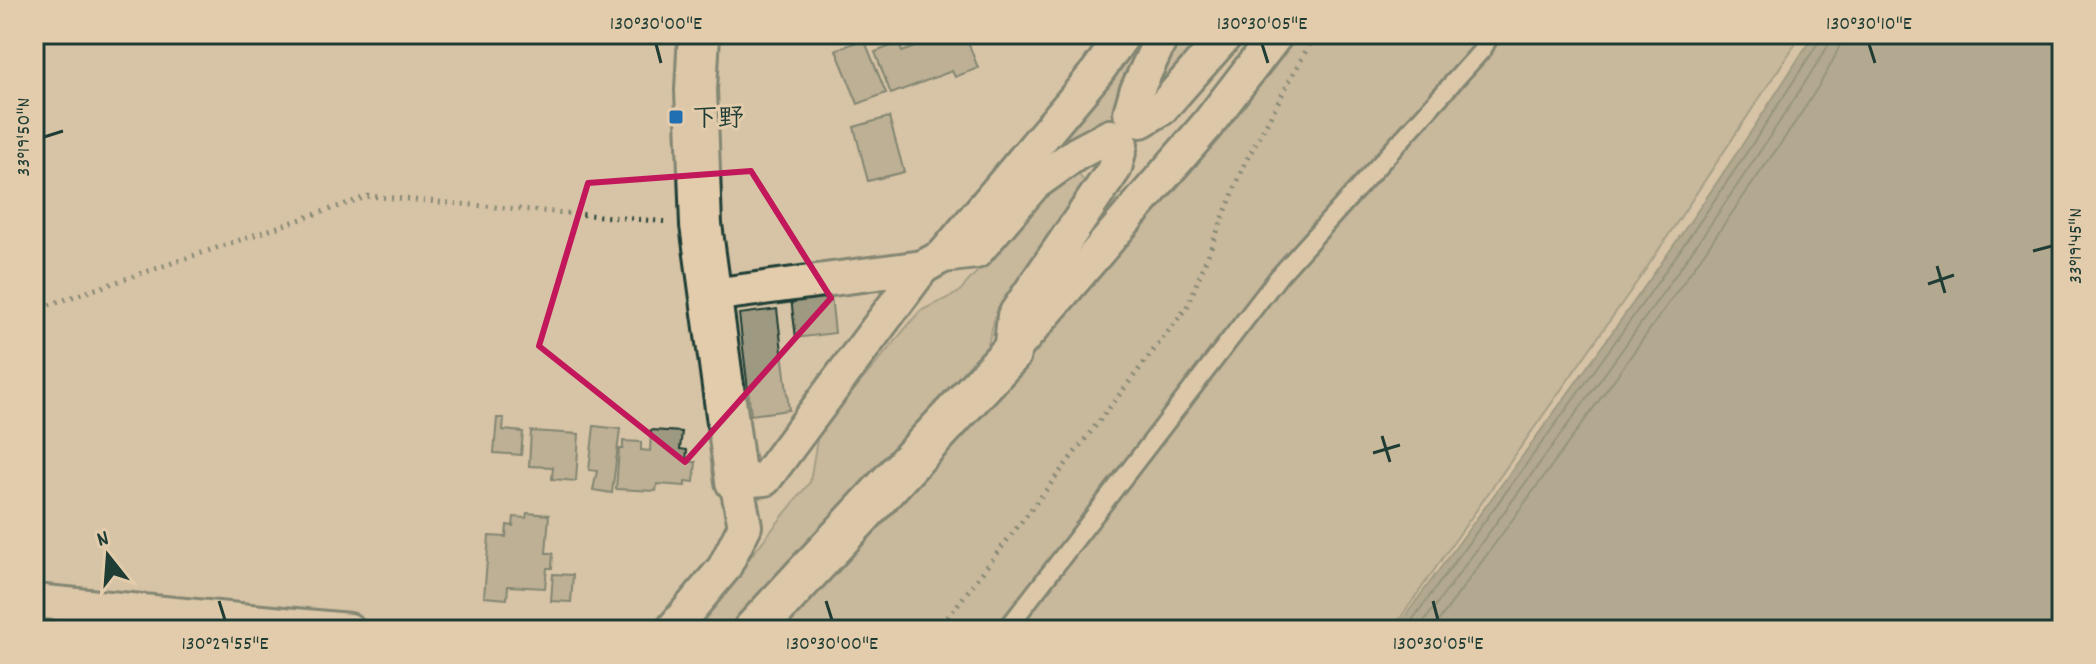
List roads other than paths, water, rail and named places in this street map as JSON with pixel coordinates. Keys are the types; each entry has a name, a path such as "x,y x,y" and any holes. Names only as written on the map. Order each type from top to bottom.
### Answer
{"street":[{"path":"672,630 724,568 745,526 701,225 696,90 699,34"},
{"path":"736,481 765,479 933,261 1097,72 1124,34"},
{"path":"1010,354 1014,316 1115,168 1136,92 1163,34"},
{"path":"711,295 976,252 1034,184 1076,154 1161,109 1227,34"},
{"path":"754,630 1010,354 1207,125 1277,34"},
{"path":"34,601 349,630"}],"lane":[{"path":"1006,630 1279,276 1483,49 1491,34"}],"water":[{"path":"1814,34 2062,34 2062,630 1395,630 1662,261"}],"place":[{"name":"下野","path":"676,117"}]}
